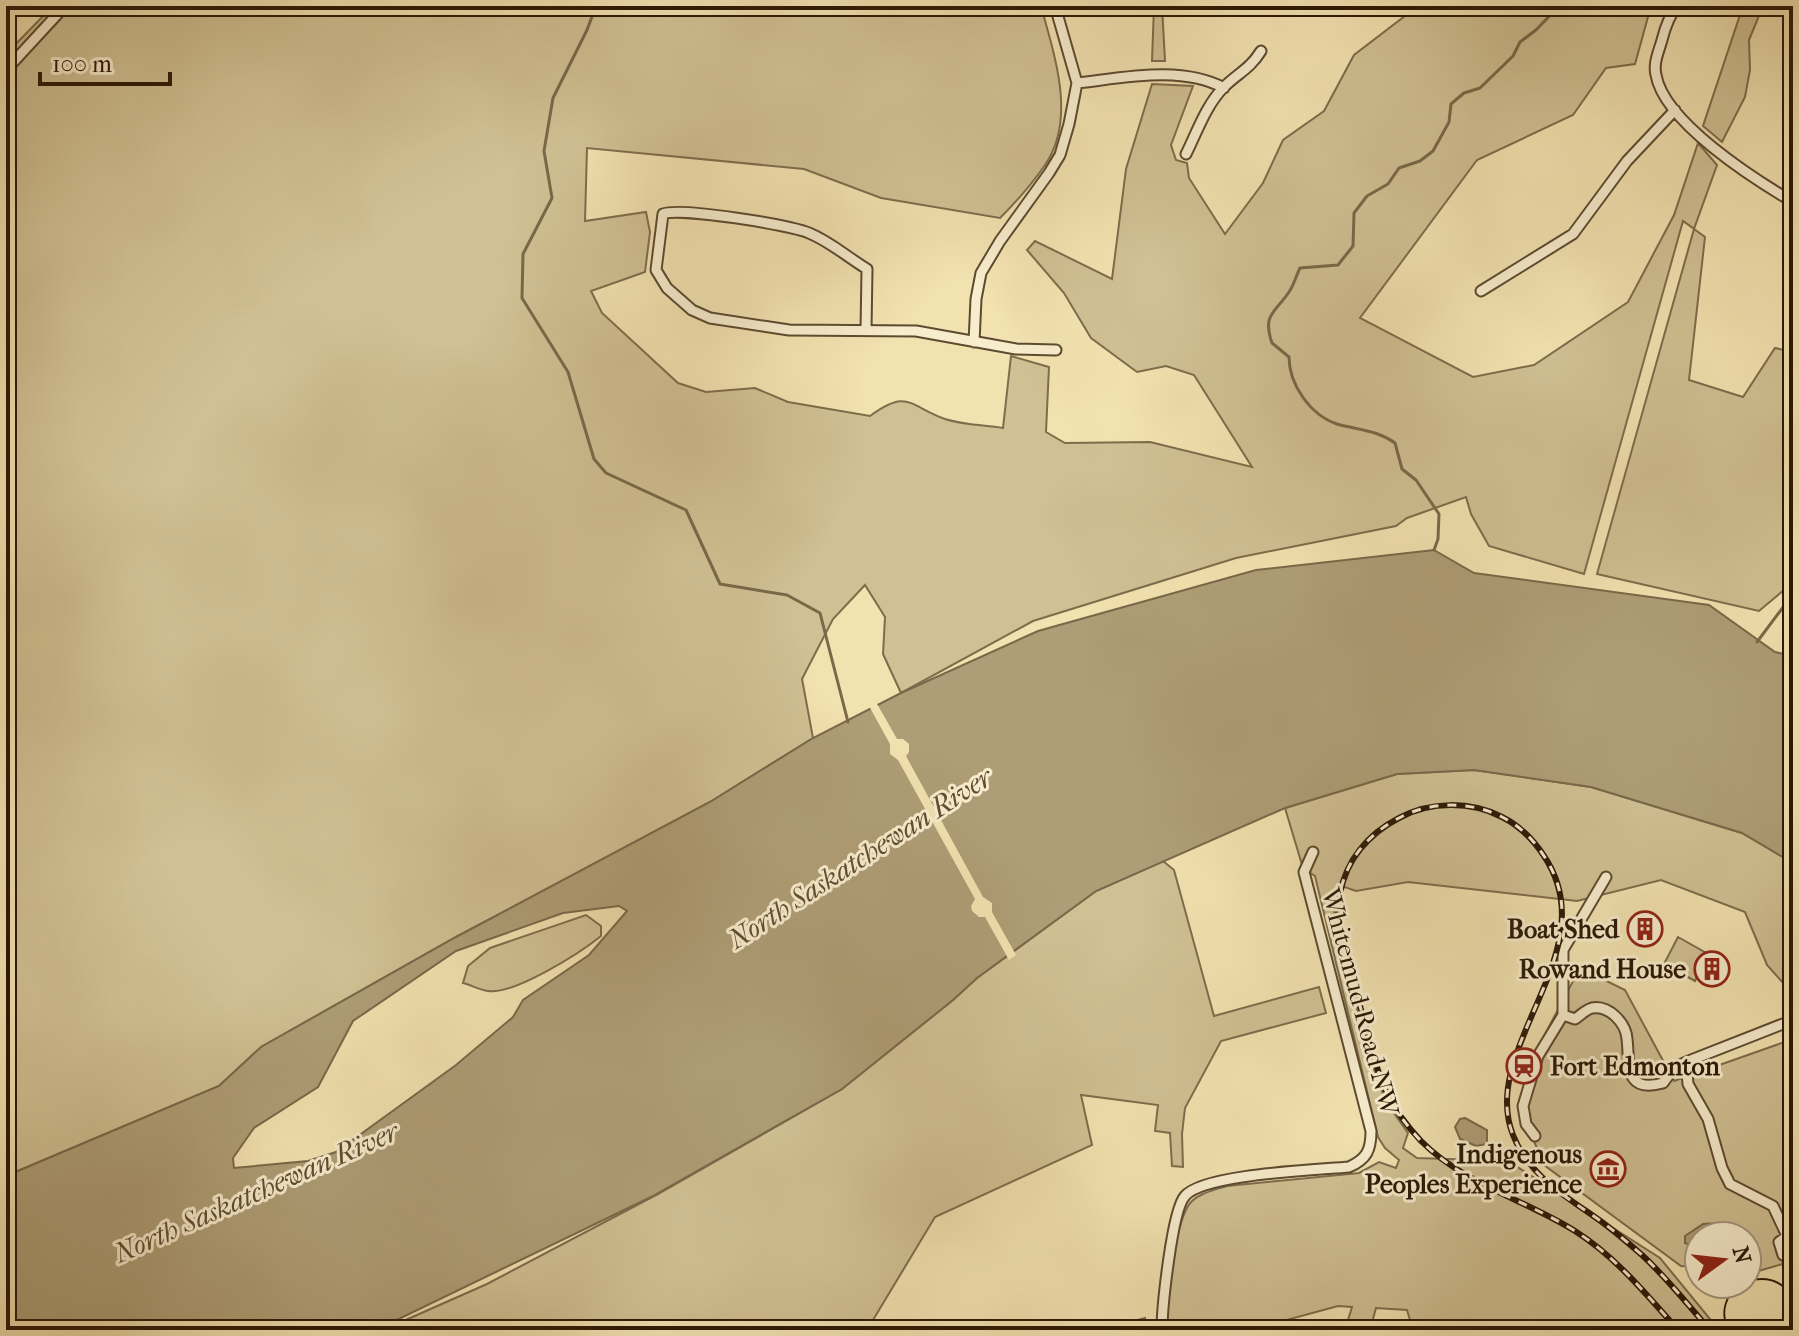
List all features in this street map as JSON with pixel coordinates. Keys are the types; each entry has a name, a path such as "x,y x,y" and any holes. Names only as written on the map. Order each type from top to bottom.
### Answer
{"street":[{"path":"6,70 65,6"},
{"path":"974,342 981,273 1060,155 1069,124 1077,83 1055,6"},
{"path":"1677,6 1667,24 1655,73 1660,91 1711,146 1744,173 1793,202"},
{"path":"1186,154 1209,107 1224,88 1251,67 1261,51"},
{"path":"1077,83 1177,76 1209,80 1224,88"},
{"path":"1481,291 1573,234 1627,161 1675,110"},
{"path":"866,330 867,269 833,244 805,231 768,223 678,212 663,214 656,270 667,288 692,310 710,318 789,330 916,331 1016,349 1056,350"},
{"path":"1791,320 1793,304"},
{"name":"Whitemud Road NW","path":"1162,1330 1162,1311 1180,1204 1185,1194 1228,1179 1349,1167 1369,1152 1371,1131 1304,872 1313,852"},
{"path":"1535,1136 1526,1124 1523,1106 1538,1056 1563,1015 1563,950 1606,877"},
{"path":"1563,1015 1575,1019 1593,1008 1600,1008 1615,1016 1626,1033 1629,1071 1645,1084 1663,1083 1674,1068 1686,1062 1793,1020"},
{"path":"1686,1062 1688,1084 1711,1127 1719,1159 1730,1184 1769,1202 1793,1245"},
{"path":"1787,1236 1781,1239 1779,1248 1783,1255 1793,1261"}],"shaded area":[{"path":"53,6 1041,6 1060,86 1060,127 1055,147 1045,165 1000,218 881,198 804,169 587,148 585,221 646,212 650,232 645,272 591,291 602,313 678,383 706,392 755,388 788,402 870,416 901,401 952,421 1003,428 1011,356 1049,367 1046,432 1065,443 1150,442 1252,467 1194,375 1166,366 1137,372 1091,338 1064,293 1027,250 1035,241 1112,279 1126,169 1152,84 1193,86 1171,145 1176,160 1187,163 1189,178 1225,234 1263,183 1283,140 1324,111 1354,55 1418,6 1651,6 1635,64 1606,68 1573,115 1477,160 1360,318 1473,377 1534,365 1628,302 1674,215 1698,143 1717,165 1694,229 1683,221 1584,574 1489,546 1471,514 1466,497 1407,518 1396,526 1236,558 1033,621 901,693 883,654 885,617 865,585 833,619 802,679 813,738 710,802 456,937 261,1047 219,1086 6,1176 6,54"},
{"path":"1154,6 1162,6 1165,61 1152,61"},
{"path":"1743,6 1763,6 1749,40 1750,70 1745,97 1722,142 1703,126"},
{"path":"1694,229 1705,237 1689,380 1743,397 1775,348 1793,352 1793,593 1784,590 1759,611 1597,574"},
{"path":"1474,770 1591,787 1742,833 1793,863 1793,994 1767,965 1745,912 1661,880 1577,901 1408,882 1356,891 1339,885 1334,911 1337,938 1374,1069 1386,1102 1408,1133 1403,1148 1417,1158 1508,1161 1660,1258 1683,1286 1683,1300 1694,1300 1719,1330 1413,1330 1407,1310 1376,1308 1370,1330 1345,1330 1352,1307 1338,1306 1250,1330 1168,1330 1175,1248 1183,1217 1195,1198 1227,1186 1359,1173 1379,1162 1396,1168 1399,1160 1378,1137 1315,876 1303,868 1285,808 1397,774"},
{"path":"1163,861 1174,870 1214,1016 1319,987 1326,1013 1221,1041 1185,1108 1183,1167 1172,1166 1170,1133 1155,1131 1158,1105 1081,1095 1092,1145 935,1217 867,1330 500,1330 494,1323 485,1330 383,1330 487,1284 658,1194 842,1089 977,978 1096,891"},
{"path":"586,915 601,926 601,936 530,980 499,990 485,990 463,983 468,966 490,948"},
{"path":"1678,937 1708,954 1695,981 1664,964"},
{"path":"1580,968 1625,990 1674,1081 1793,1039 1793,1160 1790,1172 1793,1176 1793,1261 1763,1270 1763,1220 1683,1220 1681,1266 1544,1165 1527,1115 1534,1055"},
{"path":"1145,1318 1146,1330 1114,1330 1114,1326"}],"water":[{"name":"North Saskatchewan River","path":"1434,550 1474,573 1709,605 1775,652 1793,656 1793,863 1742,833 1591,787 1474,770 1397,774 1285,808 1096,891 977,978 842,1089 651,1197 376,1330 6,1330 6,1176 219,1086 261,1047 456,937 710,802 813,738 901,693 1038,631 1256,570","holes":["619,906 627,911 589,955 523,1000 513,1017 456,1065 336,1152 308,1161 234,1168 233,1158 254,1128 318,1087 353,1021 456,951 563,913"]},
{"path":"1465,1118 1487,1130 1487,1144 1476,1146 1460,1139 1455,1127 1460,1119"}],"pier":[{"path":"876,702 897,739 909,744 906,756 983,897 992,903 992,912 1016,955 1009,960 985,917 979,917 972,911 975,899 898,760 890,754 890,744 869,706"}],"waterway":[{"path":"596,6 553,98 544,151 552,198 523,254 522,298 568,372 594,459 606,473 686,510 720,584 787,595 820,613 848,722"},
{"path":"1434,550 1438,539 1439,514 1416,480 1402,469 1395,443 1374,433 1337,424 1318,414 1297,388 1289,357 1272,343 1269,320 1291,289 1300,268 1338,265 1353,246 1354,213 1367,196 1388,184 1399,168 1420,161 1433,151 1449,122 1451,104 1464,93 1480,88 1513,56 1520,42 1559,6"},
{"path":"1757,642 1793,594"}],"tram line":[{"path":"1763,1279 1784,1287 1793,1299"},
{"path":"1727,1300 1724,1316 1727,1330"}],"railway":[{"path":"1678,1330 1604,1252 1556,1220 1456,1169 1421,1141 1391,1101 1376,1065 1344,954 1338,909 1343,882 1353,859 1368,840 1388,824 1424,808 1450,805 1477,808 1515,824 1544,856 1560,892 1561,927 1553,963 1512,1068 1507,1102 1513,1135 1536,1171 1642,1255 1710,1330"}],"place":[{"name":"Boat Shed","path":"1645,929"},
{"name":"Rowand House","path":"1712,969"},
{"name":"Fort Edmonton","path":"1524,1066"},
{"name":"Indigenous Peoples Experience","path":"1608,1169"}]}
